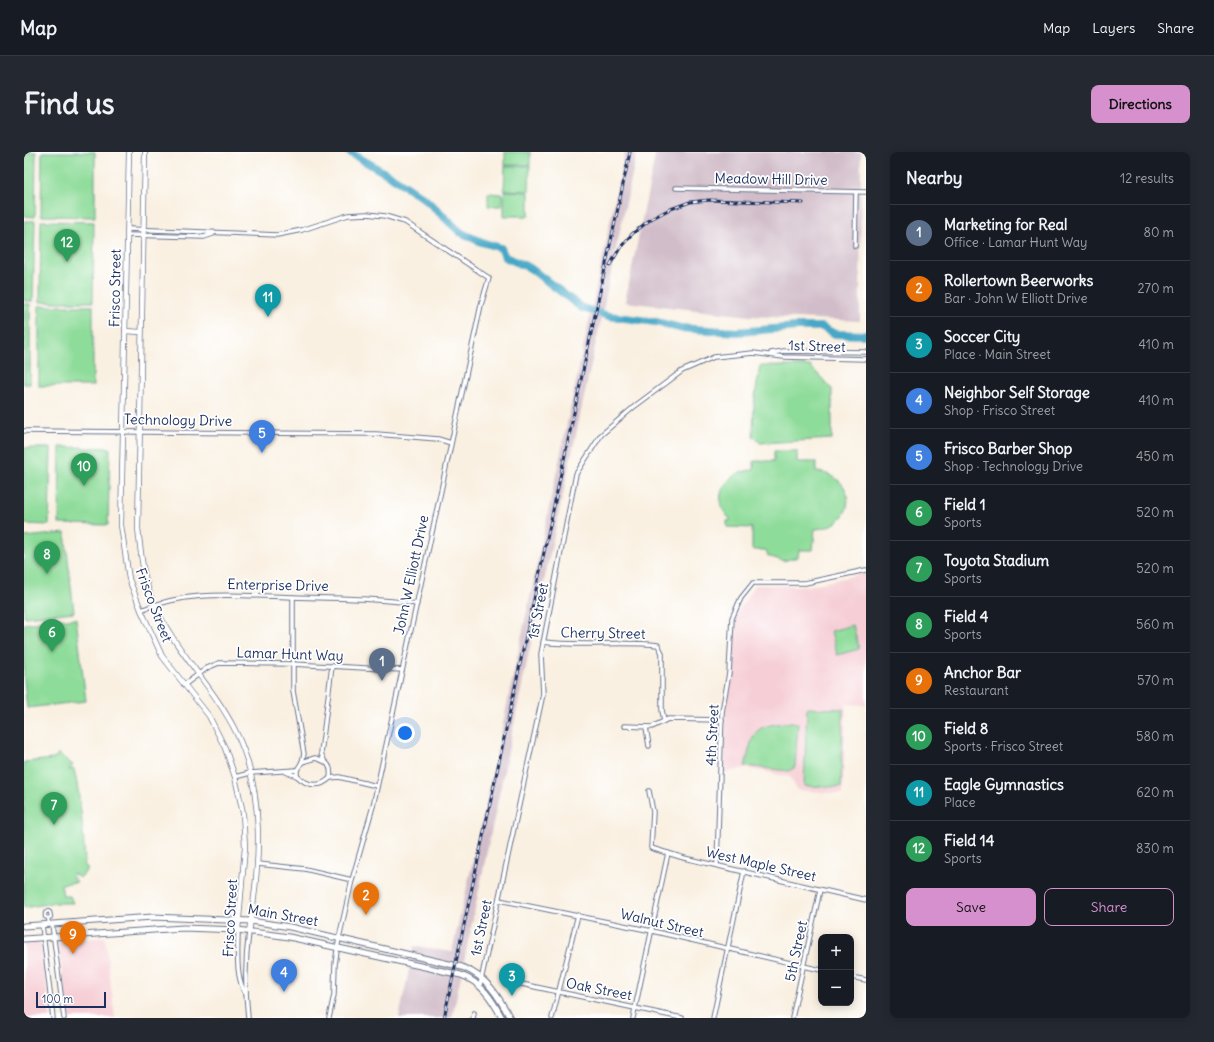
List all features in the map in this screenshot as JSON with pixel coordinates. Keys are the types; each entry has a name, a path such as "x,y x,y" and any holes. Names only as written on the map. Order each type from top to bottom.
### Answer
{"main road":[{"name":"Main Street","path":"24,926 153,917 239,920 290,927 456,964 482,977 493,988 510,1018"},
{"name":"Main Street","path":"24,938 183,928 238,930 250,932 338,947 461,975 480,985 502,1018"}],"street":[{"name":"Frisco Street","path":"129,152 121,525 129,579 141,610 162,656 209,716 225,748 235,777 243,813 245,847 237,952 241,985 246,994"},
{"name":"Frisco Street","path":"145,152 138,528 143,568 154,604 176,643 219,703 236,733 250,774 257,810 258,864 246,954 246,994 248,1018"},
{"name":"Meadow Hill Drive","path":"676,188 866,192"},
{"path":"855,246 856,192"},
{"name":"John W Elliott Drive","path":"212,234 277,235 302,230 348,215 367,214 385,216 405,222 489,278 481,305 377,786 366,834 352,880 339,938 335,964 334,995 329,1018"},
{"path":"128,229 205,231 212,234"},
{"path":"128,235 204,237 212,234"},
{"path":"125,331 141,332"},
{"name":"1st Street","path":"768,354 784,351 866,352"},
{"path":"856,352 856,359"},
{"name":"1st Street","path":"480,985 543,694 541,670 543,642 576,474 601,435 634,406 682,371 714,357 753,353 784,357 866,359"},
{"name":"Technology Drive","path":"24,430 140,430 376,434 438,438 451,443"},
{"name":"4th Street","path":"717,864 722,720 729,673 732,618 735,608 753,583 805,583 866,570"},
{"name":"Enterprise Drive","path":"141,610 154,604 199,595 372,599 416,604"},
{"path":"293,597 293,691 304,754 302,762 297,770 298,776"},
{"name":"Cherry Street","path":"543,642 574,645 638,643 658,645 662,653 662,710 664,721"},
{"name":"Lamar Hunt Way","path":"184,685 207,668 219,663 292,664 402,670"},
{"path":"324,760 321,753 332,666"},
{"path":"624,726 655,726 664,721 679,719 722,720"},
{"path":"646,727 649,746"},
{"path":"302,762 315,758 321,753"},
{"path":"304,754 309,760"},
{"path":"315,758 324,760 329,764 331,771 330,778"},
{"path":"235,777 250,774 297,770"},
{"path":"331,771 339,777"},
{"path":"285,772 298,776 302,780 314,785 326,782 330,778 339,777 377,786"},
{"name":"West Maple Street","path":"649,791 653,812 651,848 866,900"},
{"path":"633,1018 668,853"},
{"path":"258,864 305,869 352,880"},
{"path":"713,1018 744,871"},
{"name":"5th Street","path":"792,1018 820,890"},
{"name":"Walnut Street","path":"498,900 652,931 818,969"},
{"path":"48,910 51,916 48,918 54,936 64,1018"},
{"path":"552,1018 560,992 578,916"},
{"path":"42,925 53,1018"},
{"path":"854,978 866,980"},
{"name":"Oak Street","path":"512,982 682,1018"},
{"path":"473,1018 474,1013"}],"shaded area":[{"path":"625,152 637,152 537,614 452,1018 399,1018 414,946 452,952 485,808"},
{"path":"656,152 861,152 860,321 749,316 625,302"},
{"path":"866,573 866,705 846,704 843,794 797,790 790,777 746,768 724,773 725,713 733,666 735,616 755,585 808,586"},
{"path":"105,937 115,1018 67,1018 58,942"},
{"path":"36,942 41,944 50,1018 24,1018 24,943"}],"green space":[{"path":"24,152 36,152 35,217 24,216"},
{"path":"42,152 95,152 95,217 41,216"},
{"path":"505,152 530,152 530,165 505,165"},
{"path":"505,166 530,166 529,191 504,190"},
{"path":"504,191 529,192 529,216 504,216"},
{"path":"488,193 502,194 502,206 488,206"},
{"path":"24,221 35,221 33,301 24,301"},
{"path":"41,221 94,222 93,302 40,302"},
{"path":"24,304 30,304 30,384 24,384"},
{"path":"39,306 93,306 93,386 39,386"},
{"path":"760,366 810,366 832,389 832,439 760,443 753,436 754,403"},
{"path":"60,447 110,448 108,525 59,524"},
{"path":"24,448 51,448 49,525 24,524"},
{"path":"774,451 797,451 797,462 816,462 816,472 830,475 840,481 846,490 848,500 846,511 840,520 829,526 815,529 813,550 799,550 798,557 783,561 768,556 766,550 752,550 752,528 727,527 727,521 731,520 724,512 721,503 723,487 728,480 744,471 754,470 754,461 774,461"},
{"path":"65,533 74,612 24,617 24,537"},
{"path":"76,618 86,701 27,708 24,680 24,624"},
{"path":"853,625 859,649 837,655 831,631"},
{"path":"807,708 843,709 841,787 804,786"},
{"path":"791,722 798,723 795,767 789,771 745,766 753,737 757,732 768,726"},
{"path":"58,754 73,765 69,770 74,769 80,804 84,864 88,869 80,878 74,874 71,875 77,882 61,884 63,896 70,896 73,903 52,903 24,908 24,762 54,759"}],"waterway":[{"path":"349,152 392,177 425,199 460,232 481,242 501,248 505,257 530,268 582,308 609,316 656,322 680,328 737,332 798,327 822,327 835,334 866,335"}],"railway":[{"path":"444,1018 630,152"},
{"path":"610,265 620,248 632,234 651,219 668,210 690,202 709,200 803,203"}],"place":[{"name":"Field 14","path":"67,262"},
{"name":"Eagle Gymnastics","path":"268,317"},
{"name":"Frisco Barber Shop","path":"262,453"},
{"name":"Field 8","path":"84,486"},
{"name":"Field 4","path":"47,574"},
{"name":"Field 1","path":"52,652"},
{"name":"Marketing for Real","path":"382,681"},
{"name":"Toyota Stadium","path":"54,825"},
{"name":"Rollertown Beerworks","path":"366,915"},
{"name":"Anchor Bar","path":"73,954"},
{"name":"Neighbor Self Storage","path":"284,992"},
{"name":"Soccer City","path":"512,996"}]}
